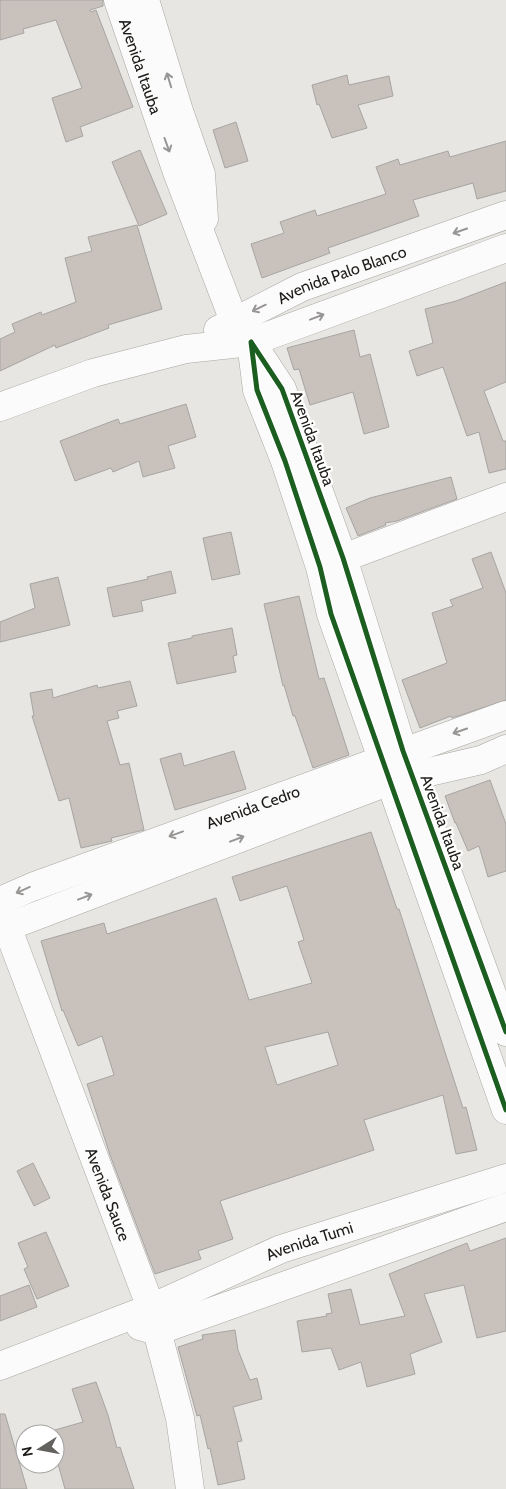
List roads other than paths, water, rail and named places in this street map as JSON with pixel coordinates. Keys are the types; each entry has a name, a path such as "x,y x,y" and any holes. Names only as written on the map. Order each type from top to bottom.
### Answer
{"street":[{"name":"Avenida Itauba","path":"118,0 177,172 234,321 251,342 282,389 332,562 506,1110"},
{"name":"Avenida Itauba","path":"145,0 179,111 201,174 206,246"},
{"name":"Avenida Palo Blanco","path":"186,349 234,321 302,287 506,215"},
{"name":"Avenida Palo Blanco","path":"0,407 93,373 186,349 251,342 506,248"},
{"path":"332,562 506,497"},
{"name":"Avenida Cedro","path":"3,917 397,767 506,715"},
{"name":"Avenida Cedro","path":"0,901 32,886 397,767 481,760 506,749"},
{"name":"Avenida Itauba","path":"397,767 506,1032"},
{"name":"Avenida Sauce","path":"3,917 154,1319 180,1418 190,1489"},
{"name":"Avenida Tumi","path":"154,1319 281,1249 506,1178"},
{"name":"Avenida Tumi","path":"0,1366 120,1320 154,1319 506,1207"}]}
